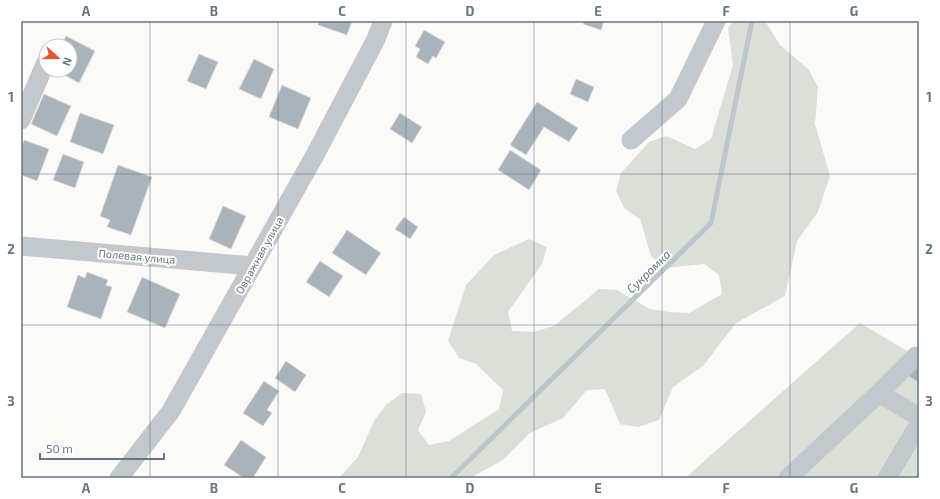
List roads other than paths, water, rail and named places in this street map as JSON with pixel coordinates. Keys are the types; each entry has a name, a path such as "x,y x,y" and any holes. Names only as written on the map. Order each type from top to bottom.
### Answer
{"street":[{"name":"Овражная улица","path":"119,478 171,411 315,155 376,40 383,21"},
{"path":"631,140 678,99 716,21"},
{"path":"21,120 39,78"},
{"name":"Полевая улица","path":"21,246 253,266"},
{"path":"788,478 880,393 916,356"},
{"path":"880,393 919,417"},
{"path":"886,478 919,424"}],"waterway":[{"name":"Сукромка","path":"451,478 711,223 752,21"}]}
